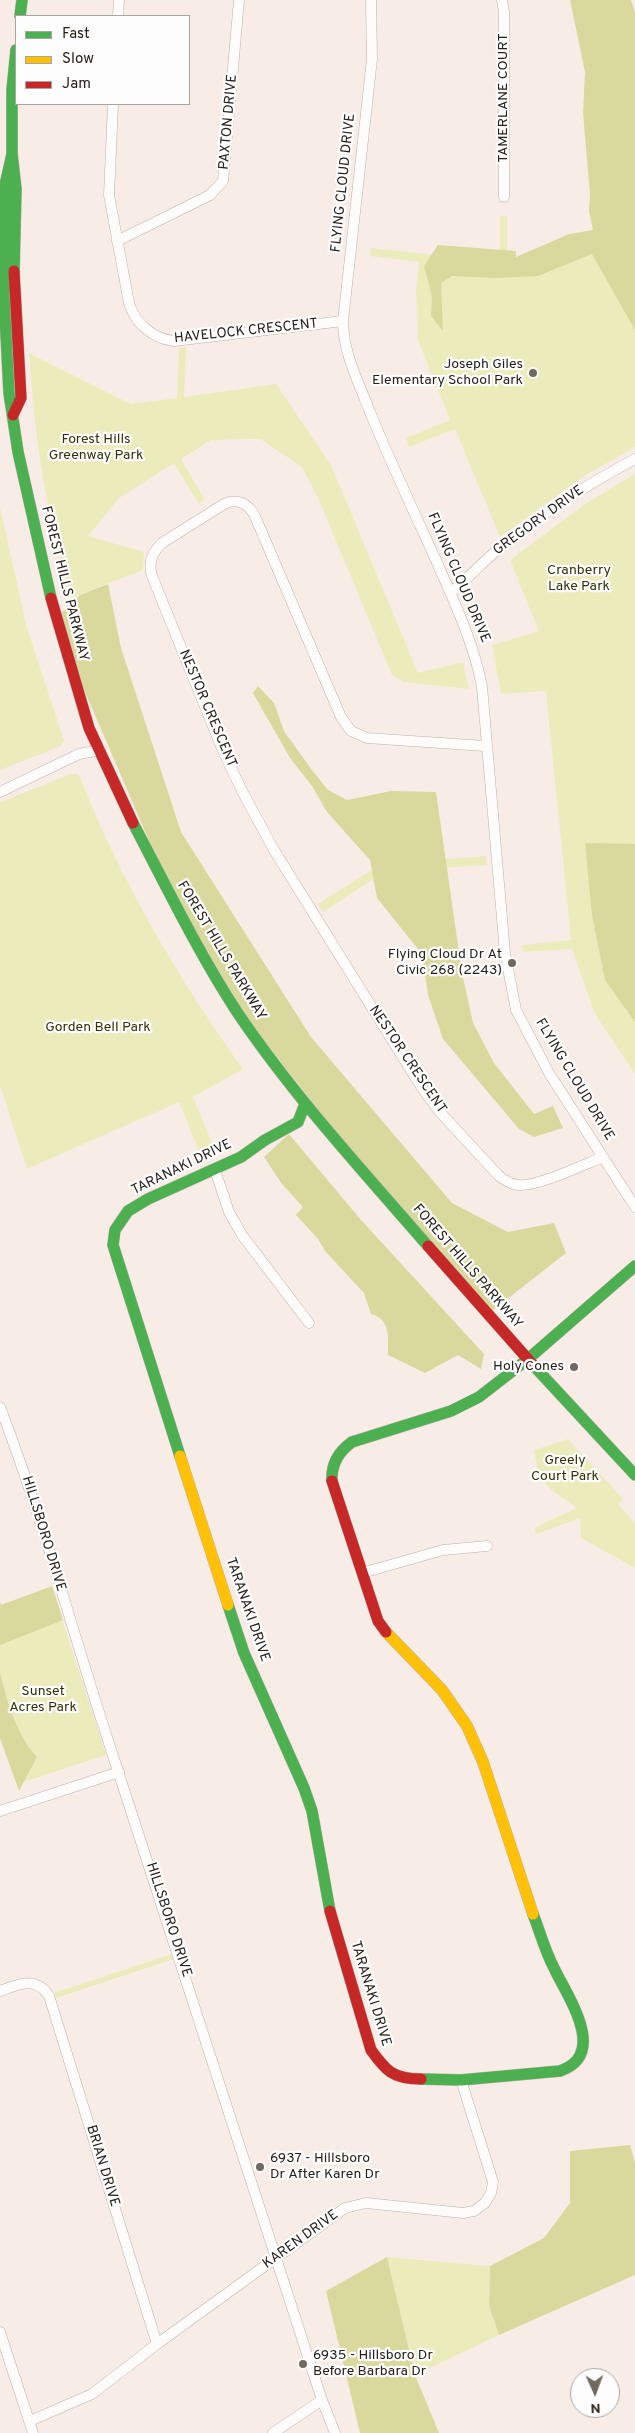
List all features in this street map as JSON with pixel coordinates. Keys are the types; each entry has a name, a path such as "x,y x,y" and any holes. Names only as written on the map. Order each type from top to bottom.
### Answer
{"street":[{"path":"20,15 22,0"},
{"path":"118,15 119,0"},
{"name":"PAXTON DRIVE","path":"117,240 210,195 223,181 239,0"},
{"name":"FLYING CLOUD DRIVE","path":"371,0 372,59 343,321 346,348 386,452 450,593 479,673 505,953 516,1010 535,1049 635,1207"},
{"name":"TAMERLANE COURT","path":"502,0 504,12 504,196"},
{"name":"FOREST HILLS PARKWAY","path":"15,60 12,90 12,154 16,190 14,281 21,398 13,416 22,477 42,564 70,668 89,728 117,792 202,954 237,1011 306,1104 528,1359 635,1475"},
{"name":"HAVELOCK CRESCENT","path":"113,105 109,196 131,309 143,326 164,339 182,341 343,321"},
{"name":"GREGORY DRIVE","path":"450,593 490,556 520,534 594,482 635,459"},
{"name":"NESTOR CRESCENT","path":"485,746 367,738 350,731 342,720 254,514 245,504 234,501 224,504 162,543 154,551 150,562 152,576 223,751 242,791 274,850 428,1096 498,1175 508,1183 518,1185 532,1184 602,1157"},
{"path":"0,792 79,754 100,750"},
{"name":"TARANAKI DRIVE","path":"306,1104 298,1122 265,1140 241,1157 148,1199 128,1211 114,1230 115,1253 244,1653 304,1788 312,1811 328,1905 371,2050 384,2069 401,2077 461,2080 566,2070 580,2055 583,2048 583,2033 546,1949 473,1739 460,1713 449,1699 387,1637 373,1610 331,1479 332,1468 340,1451 352,1442 468,1404 528,1359"},
{"path":"215,1170 229,1212 242,1235 309,1323"},
{"path":"528,1359 635,1266"},
{"name":"HILLSBORO DRIVE","path":"0,1407 22,1465 118,1772 322,2400 335,2433"},
{"path":"362,1573 443,1550 487,1546"},
{"path":"0,1811 118,1772"},
{"name":"BRIAN DRIVE","path":"0,1990 31,1982 36,1983 49,1996 157,2344"},
{"name":"KAREN DRIVE","path":"30,2421 92,2394 157,2344 336,2214 353,2205 378,2204 463,2213 469,2213 480,2208 490,2193 492,2176 461,2080"},
{"path":"0,2332 33,2433"},
{"path":"273,2433 322,2400"}],"green space":[{"path":"570,0 631,0 635,12 635,330 592,254 538,276 496,278 452,276 441,283 443,331 431,316 432,297 424,266 438,245 516,251 516,257 569,234 593,230 589,211 590,194 583,113 585,72"},
{"name":"Joseph Giles Elementary School Park","path":"500,216 507,216 507,263 609,223 635,290 635,447 581,478 500,537 455,429 409,447 406,438 450,420 418,340 416,290 419,262 370,256 371,248 500,262"},
{"name":"Forest Hills Greenway Park","path":"186,347 184,397 276,384 331,465 418,673 463,662 469,689 404,682 392,675 319,500 302,467 260,439 211,440 181,459 205,500 199,504 174,463 119,498 88,536 144,552 143,570 71,598 48,508 34,415 29,353 131,404 177,398 179,348"},
{"name":"Cranberry Lake Park","path":"635,474 635,1074 595,1014 572,949 523,952 522,945 571,940 546,691 501,694 492,645 539,631 510,560 585,504"},
{"path":"0,507 27,628 64,741 61,746 0,770"},
{"path":"108,584 121,648 181,832 311,1037 452,1203 508,1232 554,1223 566,1253 492,1311 351,1151 252,1026 172,894 79,678 60,614 80,595"},
{"path":"258,686 274,703 284,731 328,790 347,800 391,791 436,792 462,973 473,1023 494,1063 534,1114 553,1106 563,1128 534,1137 519,1129 443,1039 428,995 422,954 377,898 370,860 327,812 312,786 290,758 253,693"},
{"name":"Gorden Bell Park","path":"71,774 76,774 80,777 132,892 152,928 196,1000 243,1069 193,1097 216,1152 202,1158 179,1102 27,1169 0,1085 0,802"},
{"path":"585,843 635,844 635,1022 605,980 592,915"},
{"path":"486,856 487,865 415,870 390,868 323,912 318,904 390,858 432,860"},
{"path":"289,1134 361,1220 484,1354 481,1369 458,1355 425,1373 388,1355 387,1330 382,1320 371,1314 364,1293 325,1251 318,1239 296,1215 303,1207 282,1184 264,1157"},
{"name":"Greely Court Park","path":"568,1439 623,1499 618,1504 635,1523 635,1568 581,1538 580,1518 536,1534 534,1528 577,1508 559,1496 542,1479 534,1450"},
{"path":"52,1586 63,1620 0,1645 0,1602 1,1605"},
{"name":"Sunset Acres Park","path":"52,1588 106,1755 24,1782 0,1708 0,1605"},
{"path":"0,1673 18,1729 37,1757 19,1791 0,1738"},
{"path":"172,1954 174,1959 56,1998 54,1993"},
{"path":"630,2145 635,2163 635,2275 499,2335 489,2306 490,2266 544,2238 570,2203 570,2151"},
{"path":"387,2257 490,2266 489,2306 499,2335 415,2375"},
{"path":"387,2257 415,2375 439,2433 360,2433 326,2291"}],"traffic: fast":[{"path":"20,15 22,0"},
{"path":"14,271 16,189 12,154 12,90 15,60"},
{"path":"12,154 5,185 4,296 9,393 18,452 51,598"},
{"path":"133,823 170,895 237,1012 281,1073 428,1246"},
{"path":"180,1456 113,1245 115,1230 128,1211 148,1199 241,1157 265,1140 298,1122 305,1104"},
{"path":"332,1481 336,1459 352,1442 451,1411 479,1397 528,1359 635,1266"},
{"path":"533,1365 635,1475"},
{"path":"228,1605 244,1653 304,1788 312,1811 330,1911"},
{"path":"421,2079 461,2080 560,2071 574,2063 582,2052 583,2038 575,2008 548,1955 533,1914"}],"traffic: slow":[{"path":"180,1456 228,1605"},
{"path":"386,1632 442,1690 467,1726 483,1762 533,1914"}],"traffic: jam":[{"path":"13,415 21,398 14,271"},
{"path":"51,598 89,728 133,823"},
{"path":"428,1246 533,1365"},
{"path":"332,1481 378,1621 386,1632"},
{"path":"330,1911 371,2050 391,2072 411,2079 421,2079"}],"place":[{"name":"Joseph Giles Elementary School Park","path":"533,373"},
{"name":"Flying Cloud Dr At Civic 268 (2243)","path":"512,963"},
{"name":"Holy Cones","path":"574,1367"},
{"name":"6937 - Hillsboro Dr After Karen Dr","path":"260,2167"},
{"name":"6935 - Hillsboro Dr Before Barbara Dr","path":"303,2364"}]}
